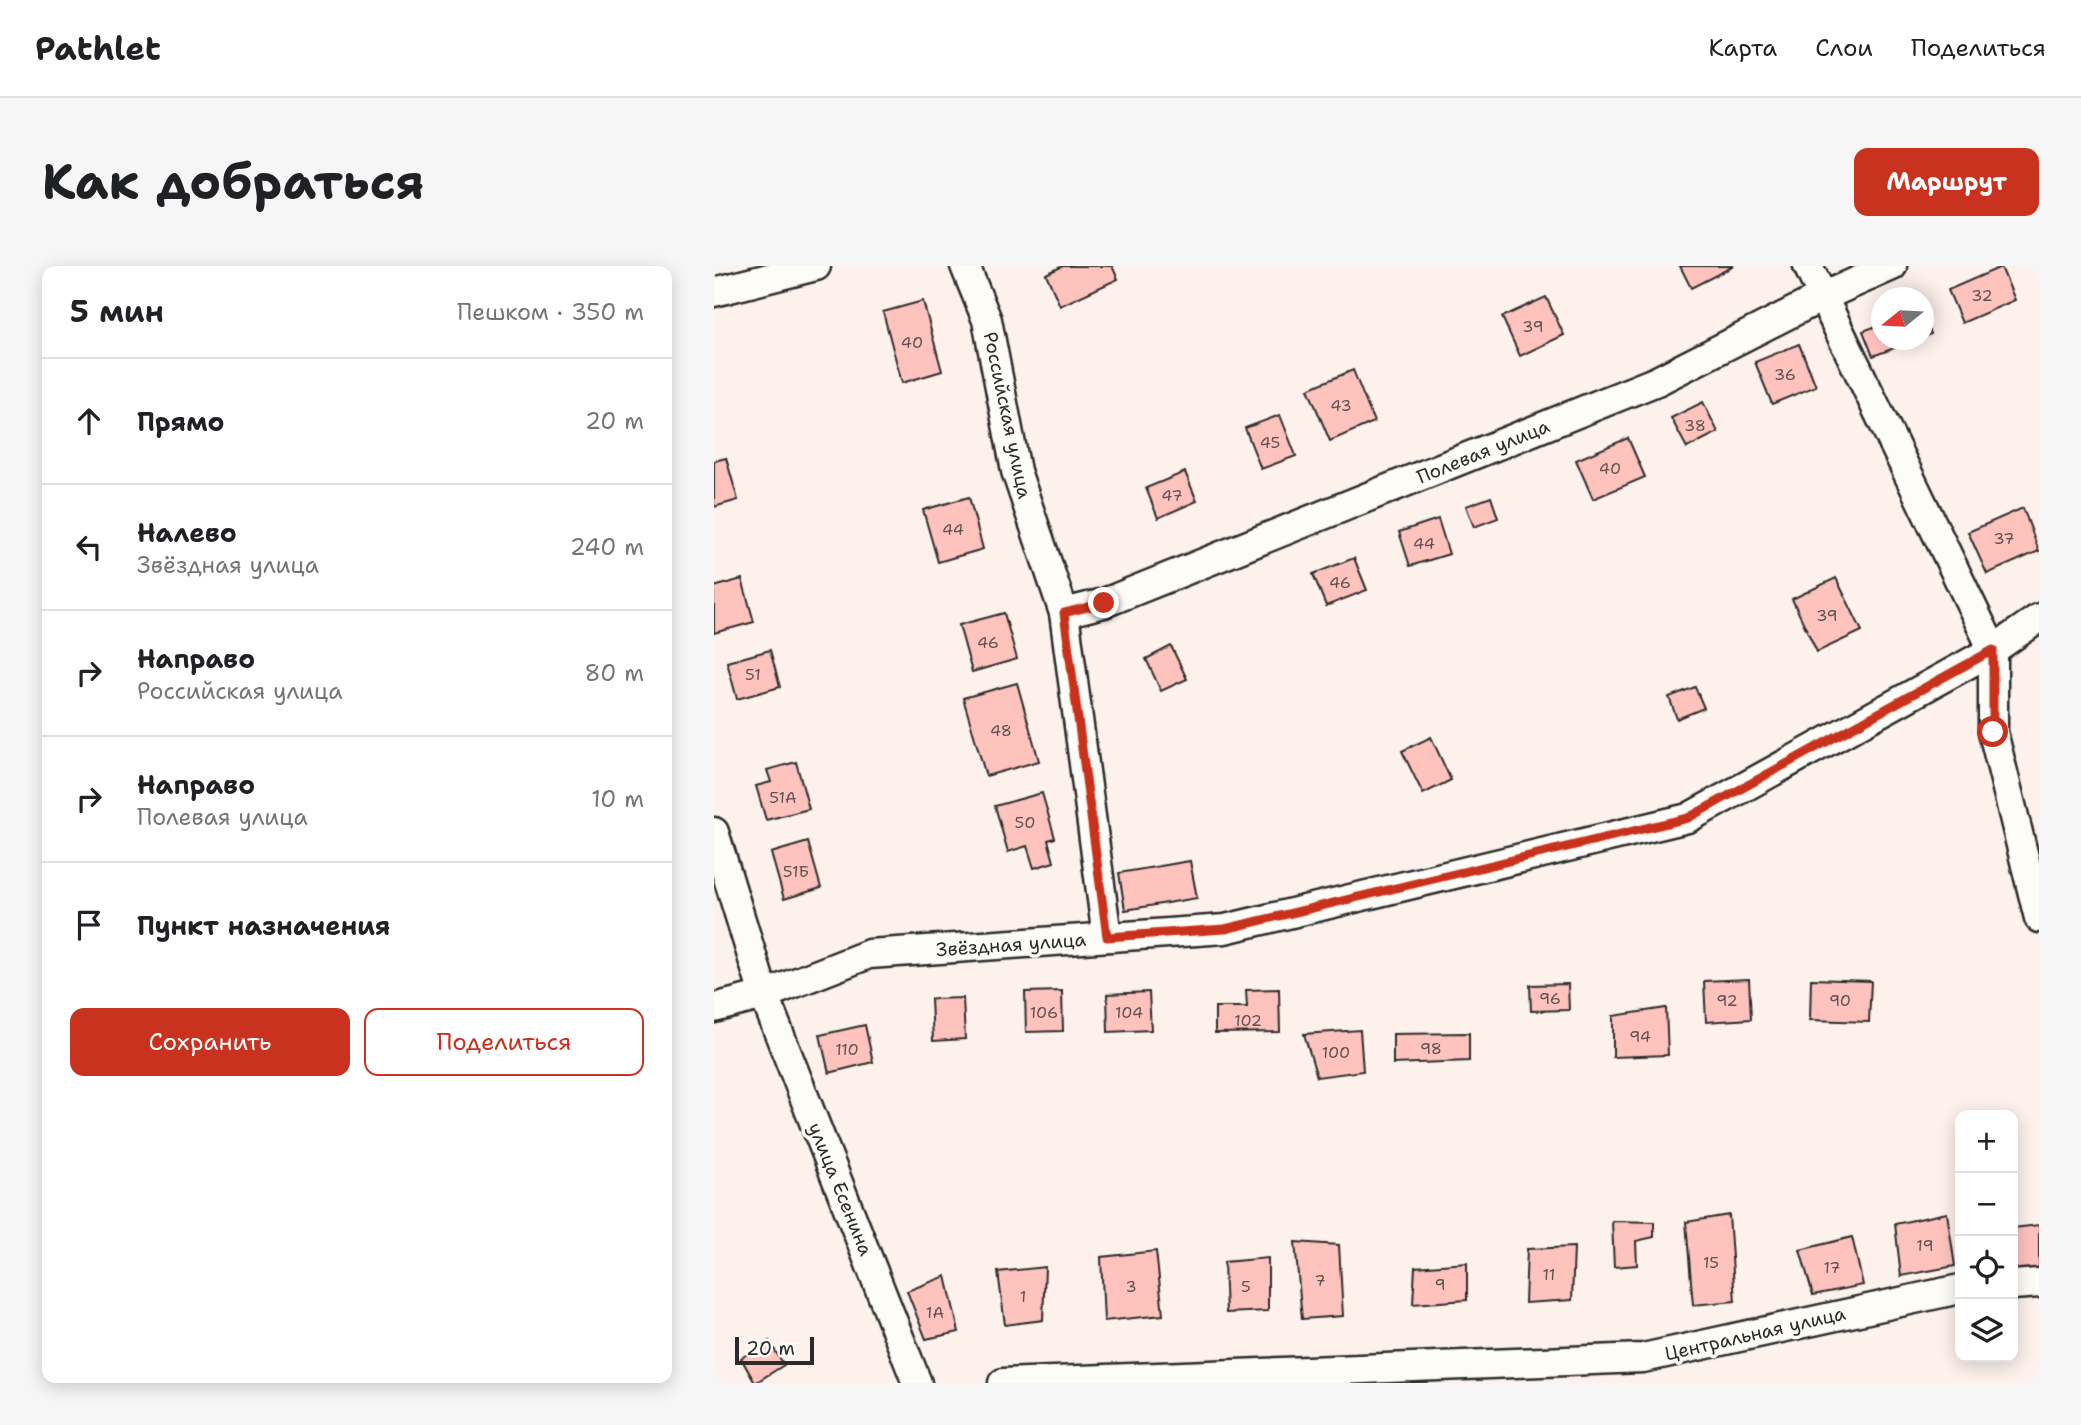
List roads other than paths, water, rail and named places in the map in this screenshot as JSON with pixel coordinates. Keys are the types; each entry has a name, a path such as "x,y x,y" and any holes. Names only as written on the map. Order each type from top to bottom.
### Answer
{"street":[{"path":"714,292 816,266"},
{"name":"Российская улица","path":"965,266 987,320 1016,471 1064,613 1107,937"},
{"path":"1808,266 1993,650 1993,732 2039,918"},
{"name":"Полевая улица","path":"1064,613 1104,603 1657,382 1822,297 1892,266"},
{"name":"Звёздная улица","path":"764,995 869,954 1225,929 1688,818 1993,650 2039,618"},
{"name":"улица Есенина","path":"714,832 764,995 917,1383"},
{"path":"714,1008 764,995"},
{"path":"2018,1285 2039,1283"},
{"name":"Центральная улица","path":"1003,1383 1643,1358 1955,1290"}]}
